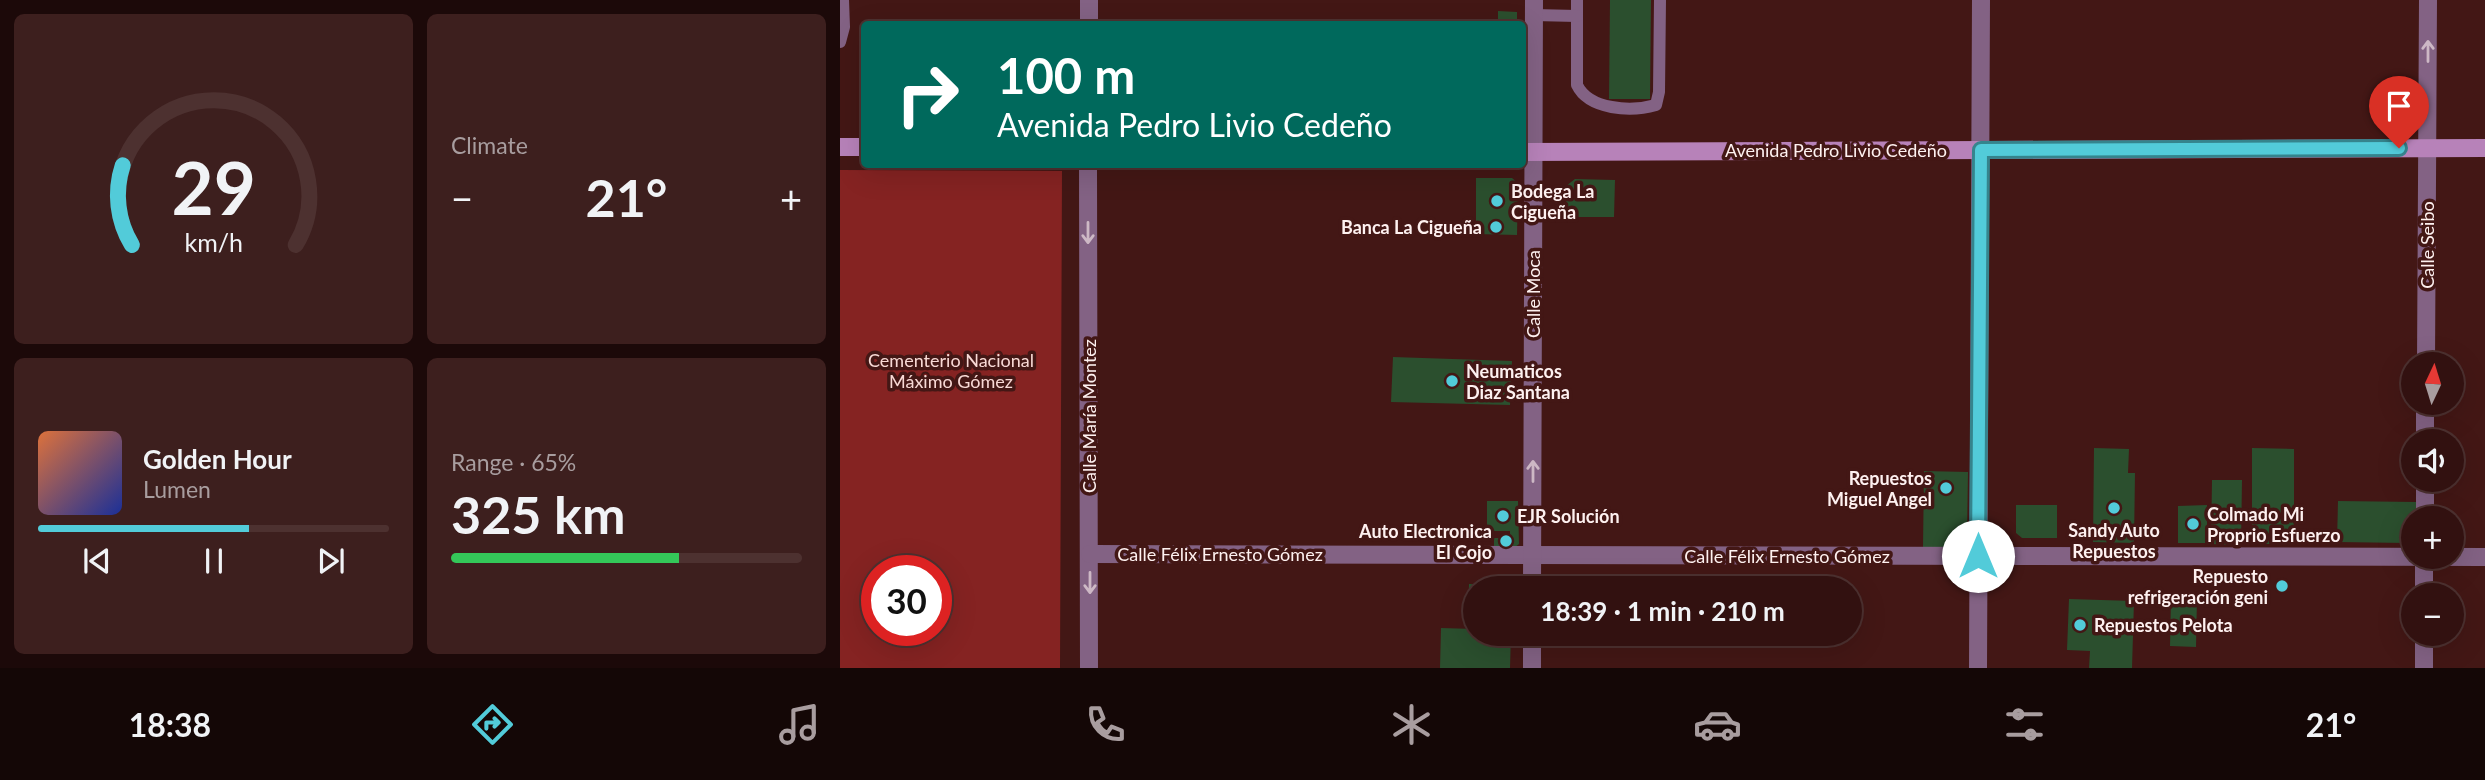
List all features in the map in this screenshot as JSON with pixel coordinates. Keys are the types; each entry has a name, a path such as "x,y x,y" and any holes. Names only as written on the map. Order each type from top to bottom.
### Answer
{"main road":[{"path":"840,147 861,147"},
{"name":"Avenida Pedro Livio Cedeño","path":"1528,152 2485,148"}],"street":[{"path":"1089,0 1089,21"},
{"path":"1978,668 1981,0"},
{"name":"Calle Seibo","path":"2426,352 2428,0"},
{"name":"Calle Moca","path":"1532,576 1528,152 1534,7"},
{"name":"Calle María Montez","path":"1088,168 1090,668"},
{"name":"Calle Félix Ernesto Gómez","path":"1090,554 2401,557"},
{"name":"Calle Félix Ernesto Gómez","path":"2464,557 2485,557"},
{"path":"1532,646 1532,668"},
{"path":"2424,646 2424,668"}],"lane":[{"path":"840,42 844,27 843,0"},
{"path":"1577,0 1577,85 1581,94 1594,104 1644,108 1656,105 1659,92 1660,0"},
{"path":"1534,7 1577,16"}],"green space":[{"name":"Cementerio Nacional Máximo Gómez","path":"840,170 1062,171 1060,668 840,668"}],"building":[{"path":"1610,0 1651,0 1650,99 1609,99"},
{"path":"1498,11 1517,12 1517,21 1498,21"},
{"name":"Bodega La Cigueña","path":"1476,178 1512,178 1518,183 1517,235 1476,234"},
{"path":"1575,179 1615,180 1614,217 1566,217 1566,186"},
{"name":"Neumaticos Diaz Santana","path":"1393,357 1512,361 1510,405 1391,402"},
{"name":"Sandy Auto Repuestos","path":"2094,448 2129,449 2128,473 2135,473 2134,543 2093,542"},
{"path":"2252,448 2294,449 2294,544 2252,544"},
{"path":"1924,471 1968,472 1967,539 1959,547 1923,547"},
{"path":"2212,480 2242,480 2241,545 2211,544"},
{"name":"EJR Solución","path":"1487,501 1518,501 1519,544 1514,548 1494,548 1494,538 1510,538 1510,531 1487,531"},
{"path":"2338,501 2417,502 2417,506 2401,506 2401,543 2337,542"},
{"path":"2016,505 2057,505 2057,538 2022,538 2016,533"},
{"name":"Colmado Mi Proprio Esfuerzo","path":"2207,505 2207,543 2178,543 2178,506"},
{"path":"2171,596 2197,597 2196,647 2170,646"},
{"path":"2069,599 2134,601 2132,668 2089,668 2090,651 2067,650"},
{"path":"1441,628 1463,629 1463,646 1511,646 1510,668 1440,668"}],"place":[{"name":"Bodega La Cigueña","path":"1497,201"},
{"name":"Banca La Cigueña","path":"1496,227"},
{"name":"Neumaticos Diaz Santana","path":"1452,381"},
{"name":"Repuestos Miguel Angel","path":"1946,488"},
{"name":"Sandy Auto Repuestos","path":"2114,508"},
{"name":"EJR Solución","path":"1503,516"},
{"name":"Colmado Mi Proprio Esfuerzo","path":"2193,524"},
{"name":"Auto Electronica El Cojo","path":"1506,541"},
{"name":"Repuesto refrigeración geni","path":"2282,586"},
{"name":"Repuestos Pelota","path":"2080,625"}],"route":[{"path":"1978,556 1981,150 2399,148"}]}
